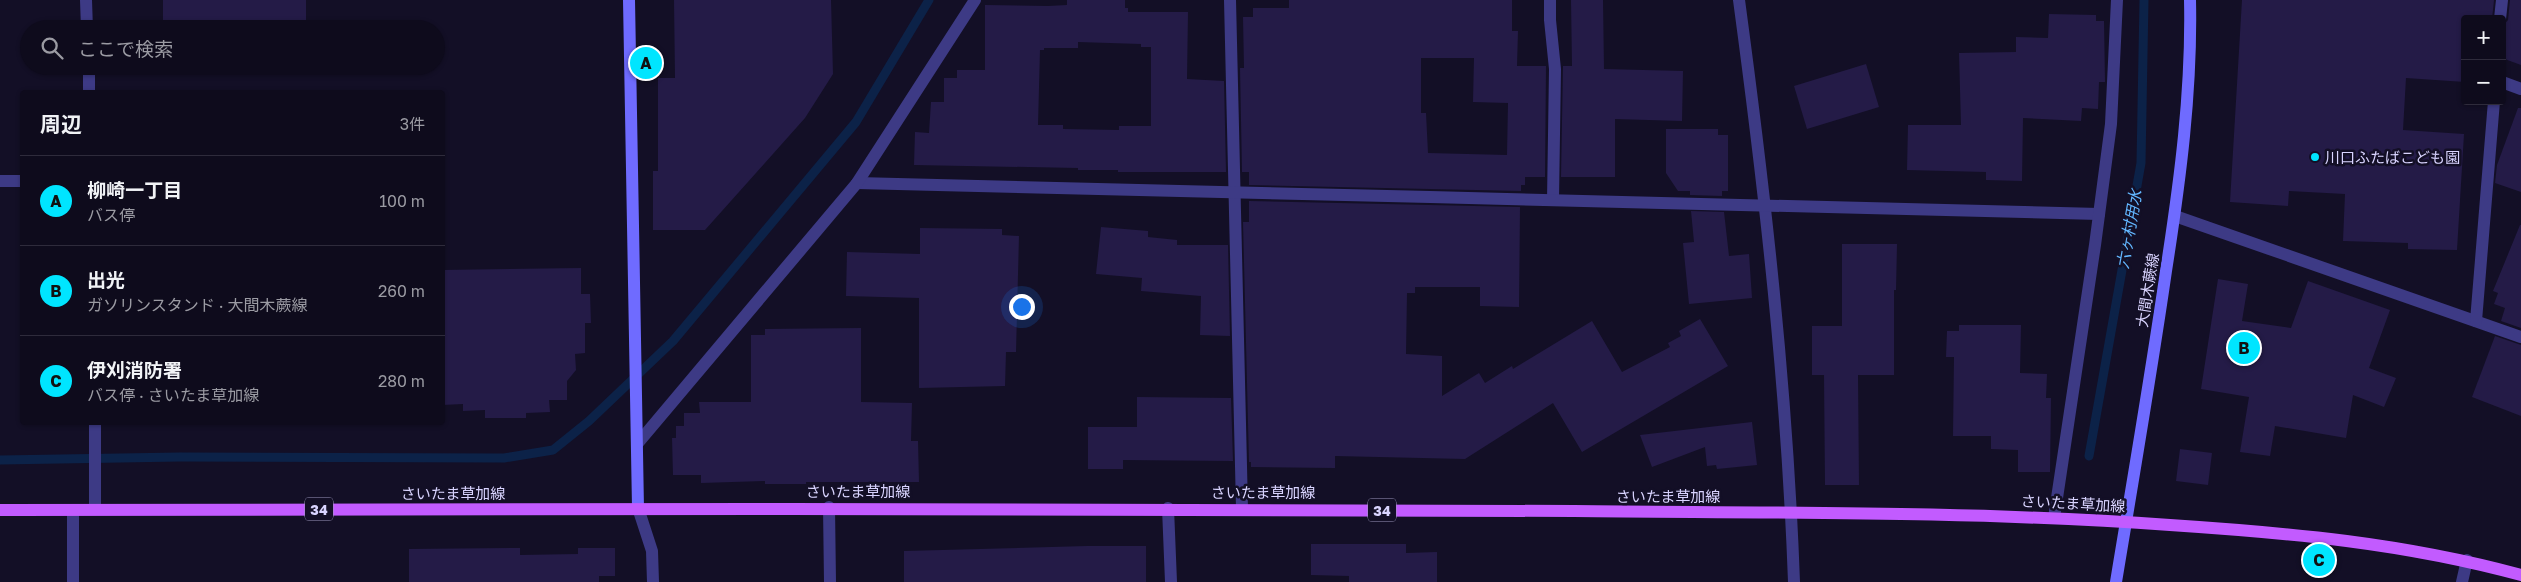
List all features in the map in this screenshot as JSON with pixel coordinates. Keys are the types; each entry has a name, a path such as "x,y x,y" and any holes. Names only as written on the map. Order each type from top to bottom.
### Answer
{"main road":[{"path":"629,0 638,508"},
{"name":"大間木蕨線","path":"2116,582 2174,216 2190,67 2190,0"},
{"name":"さいたま草加線","path":"0,510 829,507 1242,508 1792,513 2054,518 2297,534 2375,543 2467,560 2521,575"}],"street":[{"path":"86,0 87,20"},
{"path":"638,443 858,183 975,0"},
{"path":"1230,0 1233,194 1242,508"},
{"path":"1550,0 1555,69 1553,200"},
{"path":"1739,0 1766,204 1792,513 1794,582"},
{"path":"2054,518 2111,124 2116,0"},
{"path":"2500,15 2502,0"},
{"path":"89,75 90,90"},
{"path":"2506,83 2521,89"},
{"path":"2476,321 2494,105"},
{"path":"0,181 20,181"},
{"path":"858,183 1233,194 1766,204 2099,214"},
{"path":"2174,216 2521,337"},
{"path":"95,425 95,509"},
{"path":"829,507 830,582"},
{"path":"638,508 652,551 653,582"},
{"path":"1168,508 1171,582"},
{"path":"72,510 74,582"},
{"path":"2462,582 2467,560"}],"building":[{"path":"163,0 306,0 306,20 163,20"},
{"path":"674,0 831,0 833,74 805,118 705,230 653,230 653,171 658,171 658,78 675,78"},
{"path":"1067,0 1125,0 1125,8 1128,8 1128,12 1188,12 1187,79 1224,81 1226,172 1118,172 1118,170 1078,170 1078,168 914,165 915,132 929,133 931,102 944,102 944,78 957,78 957,70 985,70 985,5 1067,5","holes":["1078,42 1141,44 1141,47 1151,47 1151,126 1119,126 1119,130 1063,129 1063,125 1038,125 1040,50 1044,50 1044,48 1078,48"]},
{"path":"1289,0 1512,0 1512,31 1518,31 1517,66 1546,66 1545,177 1525,177 1525,185 1521,185 1521,191 1249,185 1249,172 1242,172 1240,68 1244,68 1243,17 1253,17 1253,8 1289,8","holes":["1421,58 1474,58 1473,102 1508,103 1507,155 1428,153 1426,113 1421,113"]},
{"path":"1571,0 1603,0 1604,69 1683,71 1682,121 1615,119 1615,177 1561,177 1563,66 1572,66"},
{"name":"川口ふたばこども園","path":"2242,0 2494,0 2492,15 2461,15 2461,82 2406,78 2403,130 2464,134 2457,250 2408,249 2408,243 2343,241 2345,194 2289,191 2288,206 2230,202"},
{"path":"2510,0 2521,0 2521,65 2506,59 2506,22 2508,20"},
{"path":"2049,14 2096,15 2096,21 2104,21 2105,82 2099,82 2098,109 2082,108 2081,121 2023,118 2022,181 1986,180 1986,172 1907,170 1908,125 1961,125 1959,53 2016,52 2016,37 2048,38"},
{"path":"1866,64 1879,107 1807,129 1794,86"},
{"path":"2518,108 2521,108 2521,192 2495,183 2497,165"},
{"path":"1666,129 1718,129 1718,135 1728,135 1728,191 1722,191 1722,196 1690,195 1690,191 1678,191 1666,173"},
{"path":"1249,201 1520,207 1519,307 1480,306 1480,287 1415,287 1415,293 1407,293 1406,354 1442,356 1442,396 1479,373 1485,383 1512,366 1513,369 1592,321 1622,372 1670,347 1668,343 1681,336 1679,331 1700,319 1728,366 1582,452 1553,403 1465,459 1335,456 1335,468 1251,467 1251,462 1249,462 1243,222 1249,222"},
{"path":"1691,211 1724,212 1729,256 1749,254 1752,298 1689,304 1683,243 1694,242"},
{"path":"2520,225 2521,328 2501,321 2505,308 2494,304 2498,293 2493,291"},
{"path":"1101,227 1148,231 1148,237 1177,240 1177,245 1228,245 1230,336 1200,335 1201,296 1141,291 1142,278 1096,274"},
{"path":"920,228 1002,229 1002,235 1019,236 1016,352 1006,352 1005,386 919,388 919,298 846,296 847,252 920,254"},
{"path":"1842,244 1897,244 1896,290 1894,290 1894,375 1858,375 1859,485 1825,485 1824,375 1812,375 1812,326 1842,326"},
{"path":"581,268 581,294 590,294 591,323 585,323 585,353 575,354 576,370 567,381 567,400 549,400 550,412 526,413 526,418 485,418 485,410 463,411 463,404 445,405 445,270"},
{"path":"2218,279 2248,284 2242,321 2291,328 2308,281 2390,310 2369,368 2396,378 2384,407 2353,395 2346,438 2275,426 2270,456 2240,452 2249,397 2201,389"},
{"path":"1959,325 2021,325 2020,373 2047,374 2046,398 2051,398 2050,472 2018,472 2018,450 1991,449 1991,436 1953,436 1954,357 1946,357 1947,331 1959,331"},
{"path":"861,328 861,402 912,403 911,441 918,441 919,482 765,484 765,481 701,483 701,475 673,475 672,438 676,438 676,426 684,426 684,413 700,413 699,402 751,402 751,335 765,335 765,329"},
{"path":"2495,336 2521,345 2521,416 2472,397"},
{"path":"1137,397 1231,398 1233,461 1123,460 1123,469 1088,469 1088,427 1137,427"},
{"path":"1752,422 1757,465 1717,469 1716,465 1707,466 1705,447 1652,467 1640,435"},
{"path":"2180,449 2212,453 2208,485 2176,481"},
{"path":"1311,544 1406,544 1406,553 1437,552 1437,582 1349,582 1349,576 1311,575"},
{"path":"1146,546 1146,582 904,582 904,551"},
{"path":"520,548 520,555 578,554 578,548 615,548 615,576 599,576 599,582 409,582 409,549"}],"waterway":[{"path":"0,460 180,457 504,458 553,450 589,421 673,341 856,122 929,0"},
{"name":"六ヶ村用水","path":"2089,456 2141,163 2144,0"}],"place":[{"name":"柳崎一丁目","path":"646,63"},
{"name":"川口ふたばこども園","path":"2315,157"},
{"name":"出光","path":"2244,348"},
{"name":"伊刈消防署","path":"2319,560"}]}
